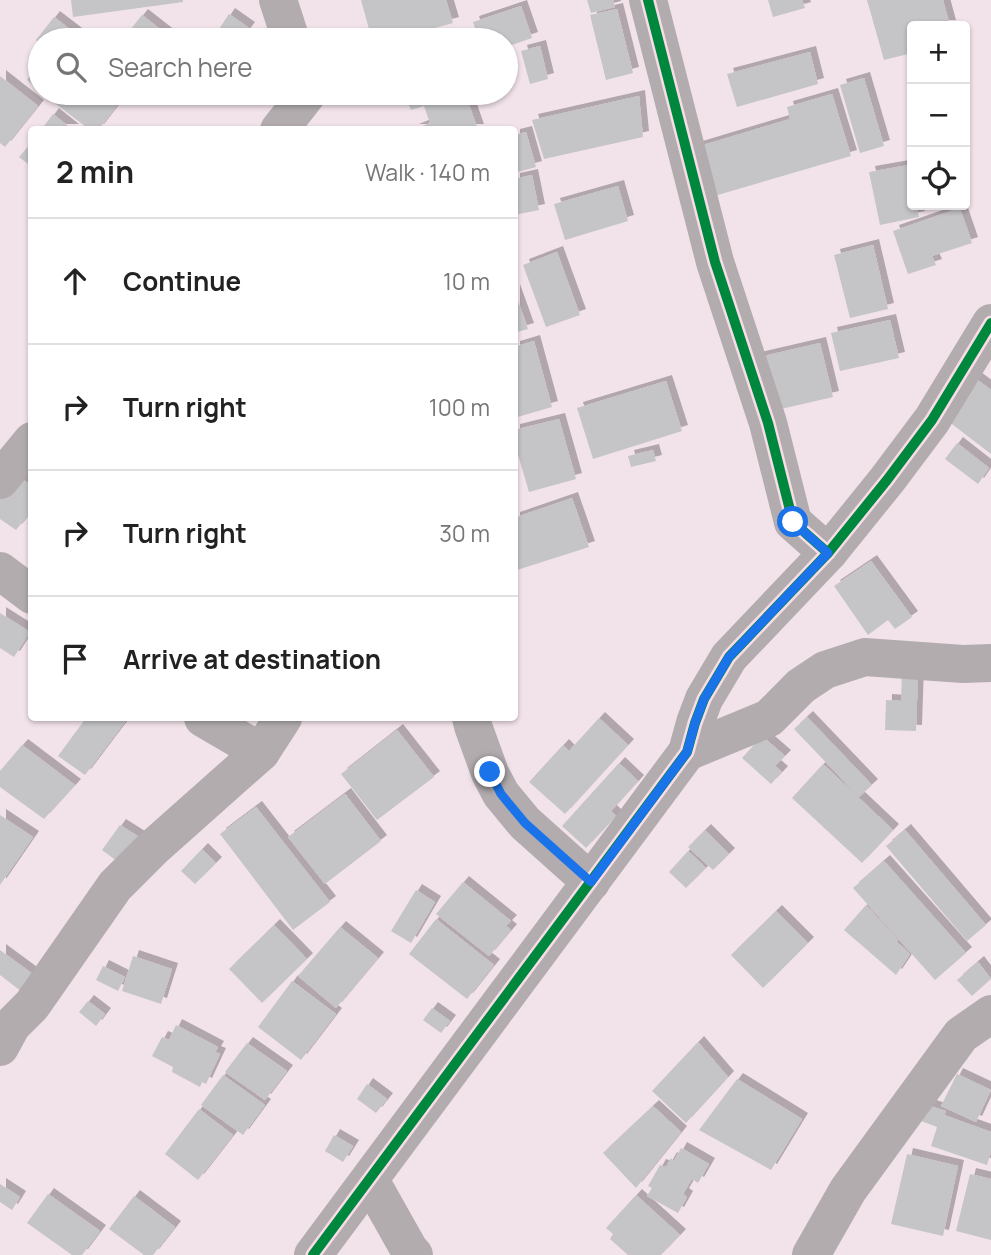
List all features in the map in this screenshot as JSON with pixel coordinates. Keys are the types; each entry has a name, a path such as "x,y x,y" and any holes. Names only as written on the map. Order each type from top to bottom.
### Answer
{"street":[{"path":"278,0 287,28"},
{"path":"648,0 715,262 768,423 793,522 828,553"},
{"path":"282,126 298,105"},
{"path":"309,105 313,126"},
{"path":"313,1255 687,752 704,699 729,657 828,553 932,420 991,323"},
{"path":"0,480 28,446"},
{"path":"0,571 28,592"},
{"path":"687,752 769,719 801,686 825,670 865,657 963,664 991,663"},
{"path":"208,721 261,752"},
{"path":"4,1029 32,1005 115,886 153,848 261,752 281,721"},
{"path":"471,721 501,794 525,823 591,882"},
{"path":"811,1255 848,1190 961,1035 991,1014"},
{"path":"370,1180 414,1255"}],"building":[{"path":"71,0 183,0 183,2 73,17"},
{"path":"361,0 446,0 453,23 435,28 369,28"},
{"path":"587,0 613,0 615,7 591,13"},
{"path":"768,0 802,0 805,8 773,17"},
{"path":"867,0 943,0 949,21 907,21 907,54 884,60"},
{"path":"521,6 532,38 518,43 518,28 475,28 473,22"},
{"path":"617,9 633,73 606,80 590,15"},
{"path":"229,14 249,28 220,28"},
{"path":"142,15 159,28 132,28"},
{"path":"54,17 68,28 45,28"},
{"path":"540,46 548,79 530,84 521,51"},
{"path":"810,52 818,84 737,107 727,74"},
{"path":"0,76 28,98 28,105 38,106 5,147 0,143"},
{"path":"864,78 884,146 860,153 840,85"},
{"path":"832,94 851,156 704,199 690,149 790,119 787,107"},
{"path":"639,96 643,137 544,159 532,120"},
{"path":"57,105 118,105 101,126 85,126"},
{"path":"409,105 469,105 477,126 423,126 430,123 424,106 411,110"},
{"path":"53,114 68,126 44,126"},
{"path":"526,132 536,167 518,172 518,134"},
{"path":"28,147 28,164 19,157"},
{"path":"907,165 907,210 917,210 919,217 880,225 869,172"},
{"path":"532,175 539,210 518,214 518,178"},
{"path":"618,186 628,221 565,240 554,204"},
{"path":"961,210 972,243 932,256 936,265 908,274 893,231"},
{"path":"873,245 888,309 850,318 834,255"},
{"path":"557,252 580,315 546,327 523,265"},
{"path":"518,301 528,329 518,332"},
{"path":"890,320 899,358 840,371 831,333"},
{"path":"534,341 552,407 518,417 518,346"},
{"path":"820,343 833,397 768,412 755,358"},
{"path":"975,378 991,390 991,454 944,418"},
{"path":"666,381 682,431 593,459 577,408"},
{"path":"559,419 576,479 529,492 518,455 518,429"},
{"path":"957,443 989,468 978,484 945,459"},
{"path":"653,450 656,461 631,467 628,456"},
{"path":"16,475 28,483 28,515 16,530 0,519 0,497"},
{"path":"572,498 589,547 518,570 518,517"},
{"path":"871,561 912,617 895,629 888,620 868,635 834,586"},
{"path":"0,613 28,631 28,635 14,657 0,648"},
{"path":"902,671 918,672 916,731 885,730 886,700 901,701"},
{"path":"807,717 872,785 859,797 794,729"},
{"path":"599,718 628,745 565,814 529,782 563,745 569,751"},
{"path":"84,721 126,721 85,775 58,756"},
{"path":"397,730 434,777 377,820 341,774"},
{"path":"762,736 785,756 775,766 782,772 771,784 742,758"},
{"path":"22,745 75,785 44,819 0,787 0,771"},
{"path":"619,763 638,781 611,811 616,816 586,848 562,826"},
{"path":"823,764 893,830 862,863 792,798"},
{"path":"345,794 381,841 325,884 288,837"},
{"path":"256,807 330,902 293,930 220,834"},
{"path":"0,815 33,837 0,885"},
{"path":"120,825 139,837 121,864 102,850"},
{"path":"705,830 729,854 713,870 688,847"},
{"path":"905,830 986,925 967,941 886,846"},
{"path":"202,849 216,863 195,884 181,871"},
{"path":"688,851 706,868 686,888 669,872"},
{"path":"884,861 966,953 935,980 853,888"},
{"path":"463,882 511,921 506,926 511,930 489,956 436,914"},
{"path":"416,890 435,902 411,943 391,931"},
{"path":"866,905 910,954 896,975 844,930"},
{"path":"776,911 808,943 763,988 731,955"},
{"path":"436,919 494,965 467,999 409,954"},
{"path":"274,925 307,959 262,1003 229,969"},
{"path":"340,927 378,958 336,1008 298,976"},
{"path":"0,950 38,978 26,995 0,975"},
{"path":"133,956 172,969 161,1004 122,991"},
{"path":"978,962 991,979 972,996 957,980"},
{"path":"103,966 125,977 118,991 96,980"},
{"path":"292,981 336,1014 301,1060 258,1027"},
{"path":"88,1001 105,1014 96,1026 79,1012"},
{"path":"432,1008 450,1021 441,1033 423,1020"},
{"path":"176,1025 218,1047 215,1052 220,1054 206,1084 202,1082 200,1087 172,1072 173,1067 152,1056 162,1037 169,1040"},
{"path":"698,1042 728,1077 686,1123 652,1091"},
{"path":"247,1043 287,1071 265,1100 225,1072"},
{"path":"957,1074 991,1090 976,1122 941,1106"},
{"path":"223,1075 265,1105 243,1135 201,1105"},
{"path":"737,1079 802,1119 771,1170 699,1130"},
{"path":"367,1084 387,1099 376,1113 357,1099"},
{"path":"927,1105 946,1111 944,1115 991,1132 991,1152 987,1165 931,1146 937,1127 921,1121"},
{"path":"653,1106 681,1132 636,1188 603,1153"},
{"path":"199,1109 233,1135 198,1180 165,1154"},
{"path":"334,1135 353,1146 343,1162 325,1151"},
{"path":"681,1148 709,1164 698,1183 692,1179 683,1194 687,1197 678,1213 647,1196 652,1188 648,1186 660,1165 666,1167 671,1158 674,1161"},
{"path":"907,1154 958,1166 943,1236 891,1224"},
{"path":"970,1174 991,1179 991,1240 956,1231"},
{"path":"0,1184 20,1197 12,1210 0,1202"},
{"path":"48,1194 100,1231 82,1255 72,1255 27,1223"},
{"path":"636,1195 680,1235 661,1255 628,1255 610,1239 613,1234 606,1228"},
{"path":"134,1196 175,1227 153,1255 144,1255 109,1229"}],"cycle path":[{"path":"648,0 715,262 768,423 793,522 828,553"},
{"path":"313,1255 687,752 704,699 729,657 828,553 887,480 932,420 991,323"}],"route":[{"path":"490,772 501,794 525,823 591,882 687,752 704,699 729,657 828,553 793,522"}]}
